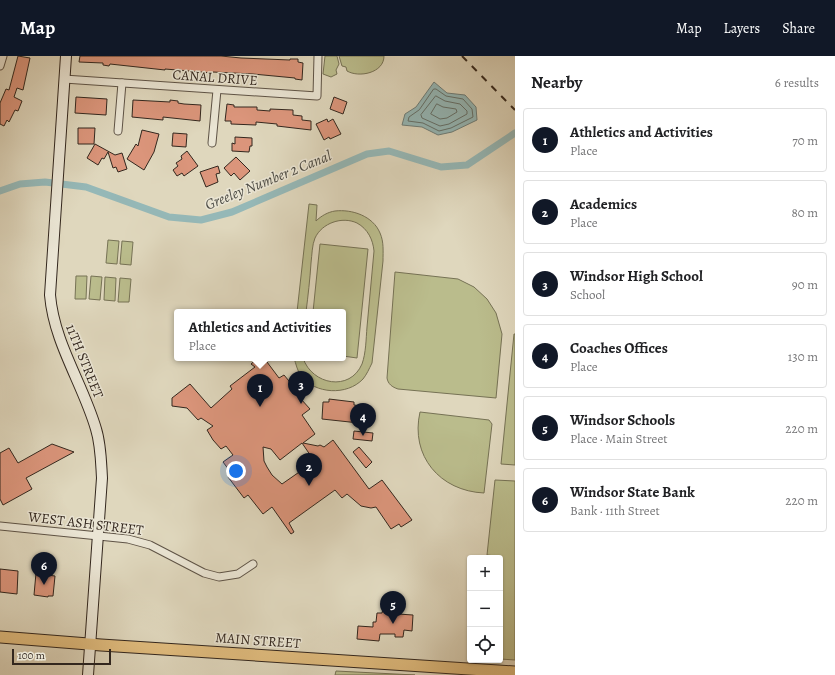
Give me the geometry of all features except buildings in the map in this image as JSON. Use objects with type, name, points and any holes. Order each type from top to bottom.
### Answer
[{"type":"main road","name":"MAIN STREET","points":[[0,636],[476,672],[515,672]]},
{"type":"street","points":[[0,66],[3,56]]},
{"type":"street","name":"11TH STREET","points":[[66,56],[51,278],[51,305],[57,329],[97,430],[102,462],[88,675]]},
{"type":"street","name":"CANAL DRIVE","points":[[64,79],[317,96],[318,56]]},
{"type":"street","points":[[118,131],[122,83]]},
{"type":"street","points":[[212,143],[217,90]]},
{"type":"street","name":"WEST ASH STREET","points":[[0,526],[128,539],[150,545],[209,575],[219,577],[238,574],[253,564]]},
{"type":"green space","points":[[325,56],[337,56],[339,64],[336,70],[337,74],[331,77],[323,74]]},
{"type":"green space","points":[[339,56],[384,56],[383,62],[375,70],[364,74],[358,74],[347,71],[346,67],[342,66]]},
{"type":"green space","points":[[309,204],[317,205],[316,221],[320,217],[330,212],[348,211],[361,215],[372,222],[377,227],[382,240],[383,261],[372,363],[363,379],[349,388],[331,391],[323,389],[307,382],[301,376],[295,361],[305,361],[314,374],[331,382],[340,382],[349,379],[356,373],[362,364],[365,351],[374,251],[371,239],[361,225],[345,220],[333,222],[322,228],[318,233],[312,250],[306,309],[297,309]]},
{"type":"green space","points":[[108,240],[119,241],[117,264],[106,263]]},
{"type":"green space","points":[[122,241],[133,242],[131,265],[120,264]]},
{"type":"green space","points":[[320,244],[368,249],[357,358],[346,356],[346,309],[313,309]]},
{"type":"green space","points":[[395,272],[458,279],[474,287],[487,299],[496,313],[502,334],[496,398],[398,389],[389,384],[387,378]]},
{"type":"green space","points":[[76,276],[87,276],[86,299],[75,299]]},
{"type":"green space","points":[[91,276],[102,277],[100,300],[89,299]]},
{"type":"green space","points":[[105,277],[116,278],[115,301],[104,300]]},
{"type":"green space","points":[[120,278],[131,279],[129,302],[118,302]]},
{"type":"green space","points":[[515,334],[515,465],[501,464]]},
{"type":"green space","points":[[420,412],[489,420],[492,424],[484,493],[468,491],[454,486],[442,478],[432,468],[424,456],[420,443],[418,428]]},
{"type":"green space","points":[[495,480],[515,481],[515,660],[503,659],[503,555],[487,555]]},
{"type":"green space","points":[[336,671],[415,675],[335,675]]},
{"type":"water","points":[[434,82],[447,93],[465,95],[476,107],[477,120],[452,132],[438,135],[422,127],[402,125],[405,114],[416,107]]},
{"type":"waterway","name":"Greeley Number 2 Canal","points":[[0,191],[20,184],[45,182],[86,187],[169,217],[201,220],[232,212],[367,154],[389,151],[441,167],[467,165],[515,133]]},
{"type":"railway","points":[[462,56],[515,110]]},
{"type":"place","name":"Windsor High School","points":[[301,404]]},
{"type":"place","name":"Athletics and Activities","points":[[260,407]]},
{"type":"place","name":"Coaches Offices","points":[[363,436]]},
{"type":"place","name":"Academics","points":[[309,486]]},
{"type":"place","name":"Windsor State Bank","points":[[44,585]]},
{"type":"place","name":"Windsor Schools","points":[[393,624]]}]
